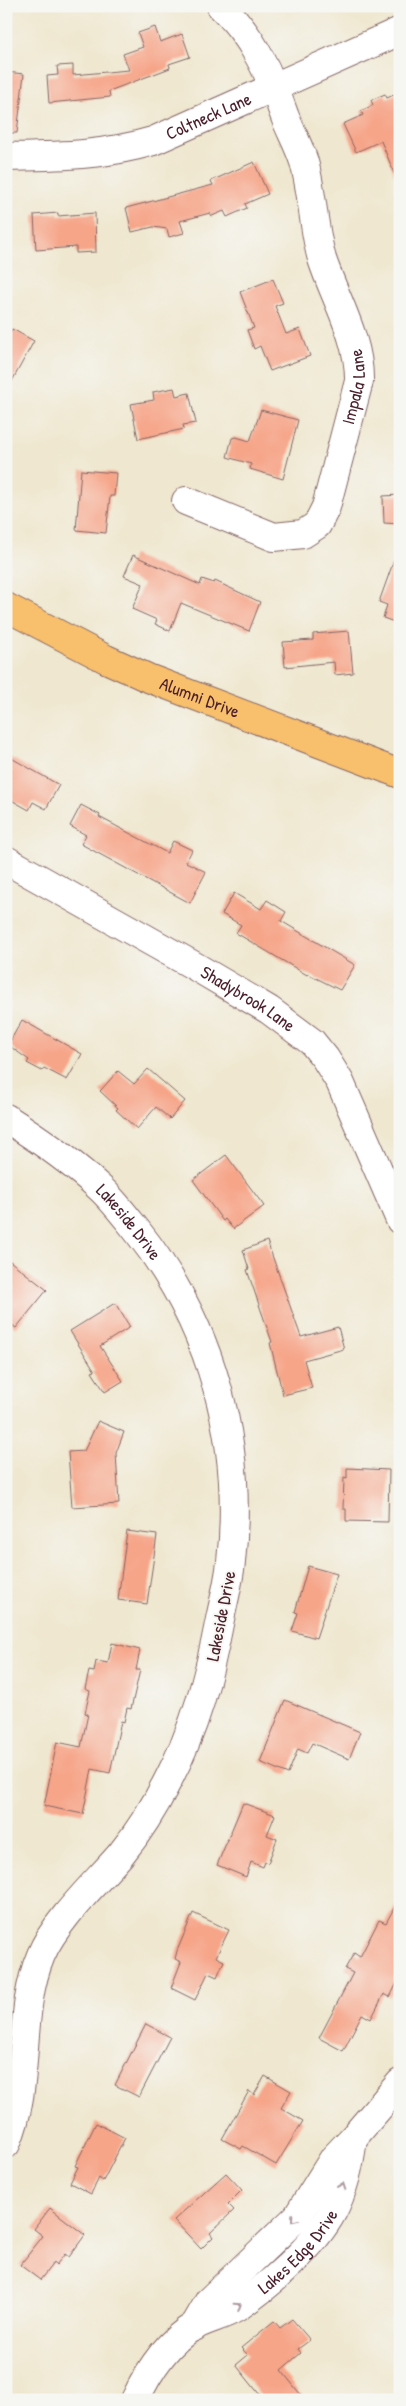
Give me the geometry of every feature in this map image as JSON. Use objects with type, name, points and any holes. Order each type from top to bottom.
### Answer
[{"type":"main road","name":"Alumni Drive","points":[[6,607],[106,659],[148,678],[400,774]]},
{"type":"street","name":"Impala Lane","points":[[186,501],[274,537],[303,534],[317,525],[326,507],[359,381],[360,360],[331,287],[321,254],[304,162],[275,87],[253,46],[221,6]]},
{"type":"street","name":"Coltneck Lane","points":[[6,157],[92,155],[123,150],[153,141],[400,31]]},
{"type":"street","name":"Shadybrook Lane","points":[[6,860],[222,982],[269,1010],[312,1042],[340,1082],[400,1220]]},
{"type":"street","name":"Lakeside Drive","points":[[6,1118],[63,1156],[102,1189],[153,1250],[172,1281],[202,1338],[220,1396],[233,1492],[231,1562],[211,1667],[199,1708],[184,1748],[146,1819],[124,1851],[79,1903],[42,1951],[32,1987],[20,2096],[6,2144]]},
{"type":"street","name":"Lakes Edge Drive","points":[[135,2400],[150,2372],[168,2346],[194,2327],[209,2301],[297,2217],[334,2158],[400,2083]]},
{"type":"building","points":[[155,27],[160,42],[182,34],[190,57],[169,64],[170,68],[109,91],[110,97],[49,103],[47,76],[58,75],[57,66],[73,65],[73,75],[129,70],[123,54],[143,47],[138,33]]},
{"type":"building","points":[[6,72],[24,74],[17,133],[6,133]]},
{"type":"building","points":[[400,92],[399,185],[381,141],[356,152],[343,124],[363,115],[361,111],[373,105],[371,100],[385,94],[387,98]]},
{"type":"building","points":[[254,162],[268,194],[245,204],[247,208],[227,217],[224,211],[212,216],[210,213],[180,221],[184,233],[169,237],[167,229],[153,227],[132,232],[126,208],[213,185],[211,181]]},
{"type":"building","points":[[58,213],[58,216],[95,213],[96,252],[76,253],[76,247],[36,250],[34,215]]},
{"type":"building","points":[[273,279],[283,303],[275,306],[286,334],[300,329],[310,356],[270,371],[260,346],[254,349],[247,330],[254,328],[240,292]]},
{"type":"building","points":[[12,329],[34,341],[6,392],[6,339]]},
{"type":"building","points":[[174,388],[176,396],[189,393],[196,423],[183,425],[184,429],[138,439],[131,404],[154,400],[153,392]]},
{"type":"building","points":[[261,410],[298,420],[283,479],[250,469],[251,464],[227,457],[232,438],[236,437],[250,441]]},
{"type":"building","points":[[81,470],[116,473],[114,496],[110,496],[106,533],[76,530]]},
{"type":"building","points":[[400,495],[400,524],[384,523],[383,496]]},
{"type":"building","points":[[398,549],[400,550],[400,624],[383,618],[387,605],[379,602]]},
{"type":"building","points":[[133,555],[200,585],[202,579],[214,583],[215,581],[260,602],[249,631],[181,603],[170,631],[155,624],[157,620],[132,609],[143,584],[124,576]]},
{"type":"building","points":[[349,631],[353,673],[335,675],[334,662],[285,667],[283,642],[313,640],[313,634]]},
{"type":"building","points":[[6,755],[59,785],[46,809],[33,802],[29,810],[6,797]]},
{"type":"building","points":[[81,805],[100,815],[99,817],[167,853],[173,841],[192,850],[186,862],[206,872],[190,903],[81,844],[86,835],[70,826]]},
{"type":"building","points":[[234,893],[261,909],[267,900],[286,912],[281,921],[355,965],[340,990],[307,975],[236,933],[241,925],[222,914]]},
{"type":"building","points":[[22,1020],[82,1054],[67,1080],[44,1068],[42,1071],[27,1063],[29,1060],[8,1045]]},
{"type":"building","points":[[148,1069],[185,1101],[170,1119],[156,1107],[137,1129],[116,1110],[118,1108],[100,1091],[118,1071],[134,1084]]},
{"type":"building","points":[[226,1155],[264,1206],[233,1229],[225,1219],[223,1221],[193,1180]]},
{"type":"building","points":[[267,1241],[301,1337],[338,1327],[344,1349],[304,1360],[312,1388],[283,1395],[270,1343],[272,1342],[247,1270],[249,1269],[243,1250]]},
{"type":"building","points":[[6,1258],[47,1290],[16,1328],[6,1320]]},
{"type":"building","points":[[115,1303],[130,1327],[100,1346],[123,1381],[105,1392],[92,1372],[95,1371],[70,1331]]},
{"type":"building","points":[[98,1421],[124,1432],[116,1453],[119,1504],[72,1507],[68,1452],[84,1451]]},
{"type":"building","points":[[347,1468],[389,1470],[388,1522],[346,1521],[346,1509],[343,1509],[344,1477],[347,1478]]},
{"type":"building","points":[[127,1531],[157,1535],[147,1604],[118,1600]]},
{"type":"building","points":[[308,1566],[337,1574],[316,1638],[292,1631],[298,1613],[295,1612]]},
{"type":"building","points":[[112,1643],[140,1650],[136,1670],[140,1670],[131,1709],[127,1708],[124,1722],[121,1721],[110,1773],[92,1769],[83,1814],[44,1806],[57,1742],[81,1747],[88,1714],[85,1713],[90,1691],[85,1689],[89,1671],[94,1672],[96,1661],[108,1663]]},
{"type":"building","points":[[285,1700],[360,1732],[349,1759],[312,1743],[307,1753],[298,1749],[288,1774],[260,1762]]},
{"type":"building","points":[[243,1803],[275,1815],[267,1835],[277,1839],[268,1863],[265,1862],[263,1867],[251,1862],[246,1877],[217,1865]]},
{"type":"building","points":[[400,1897],[400,1977],[390,1997],[384,1994],[371,2019],[362,2014],[343,2051],[319,2038],[353,1973],[345,1969],[354,1953],[360,1957],[379,1920],[386,1923]]},
{"type":"building","points":[[193,1913],[229,1930],[216,1957],[224,1961],[217,1977],[208,1973],[195,2000],[171,1988],[181,1962],[175,1959],[177,1951]]},
{"type":"building","points":[[146,2024],[170,2037],[139,2097],[115,2085]]},
{"type":"building","points":[[265,2076],[291,2091],[281,2108],[303,2121],[276,2165],[243,2146],[241,2149],[222,2139],[249,2091],[254,2095]]},
{"type":"building","points":[[96,2123],[125,2138],[103,2181],[99,2178],[91,2194],[70,2183],[78,2167],[75,2166]]},
{"type":"building","points":[[226,2173],[242,2190],[228,2204],[234,2210],[210,2233],[213,2237],[201,2249],[174,2220]]},
{"type":"building","points":[[50,2208],[85,2235],[69,2257],[65,2254],[56,2265],[54,2262],[40,2280],[20,2265],[43,2236],[34,2229]]},
{"type":"building","points":[[292,2319],[310,2340],[298,2349],[301,2353],[281,2370],[305,2400],[264,2400],[236,2365],[248,2355],[241,2348],[274,2321],[280,2328]]}]
